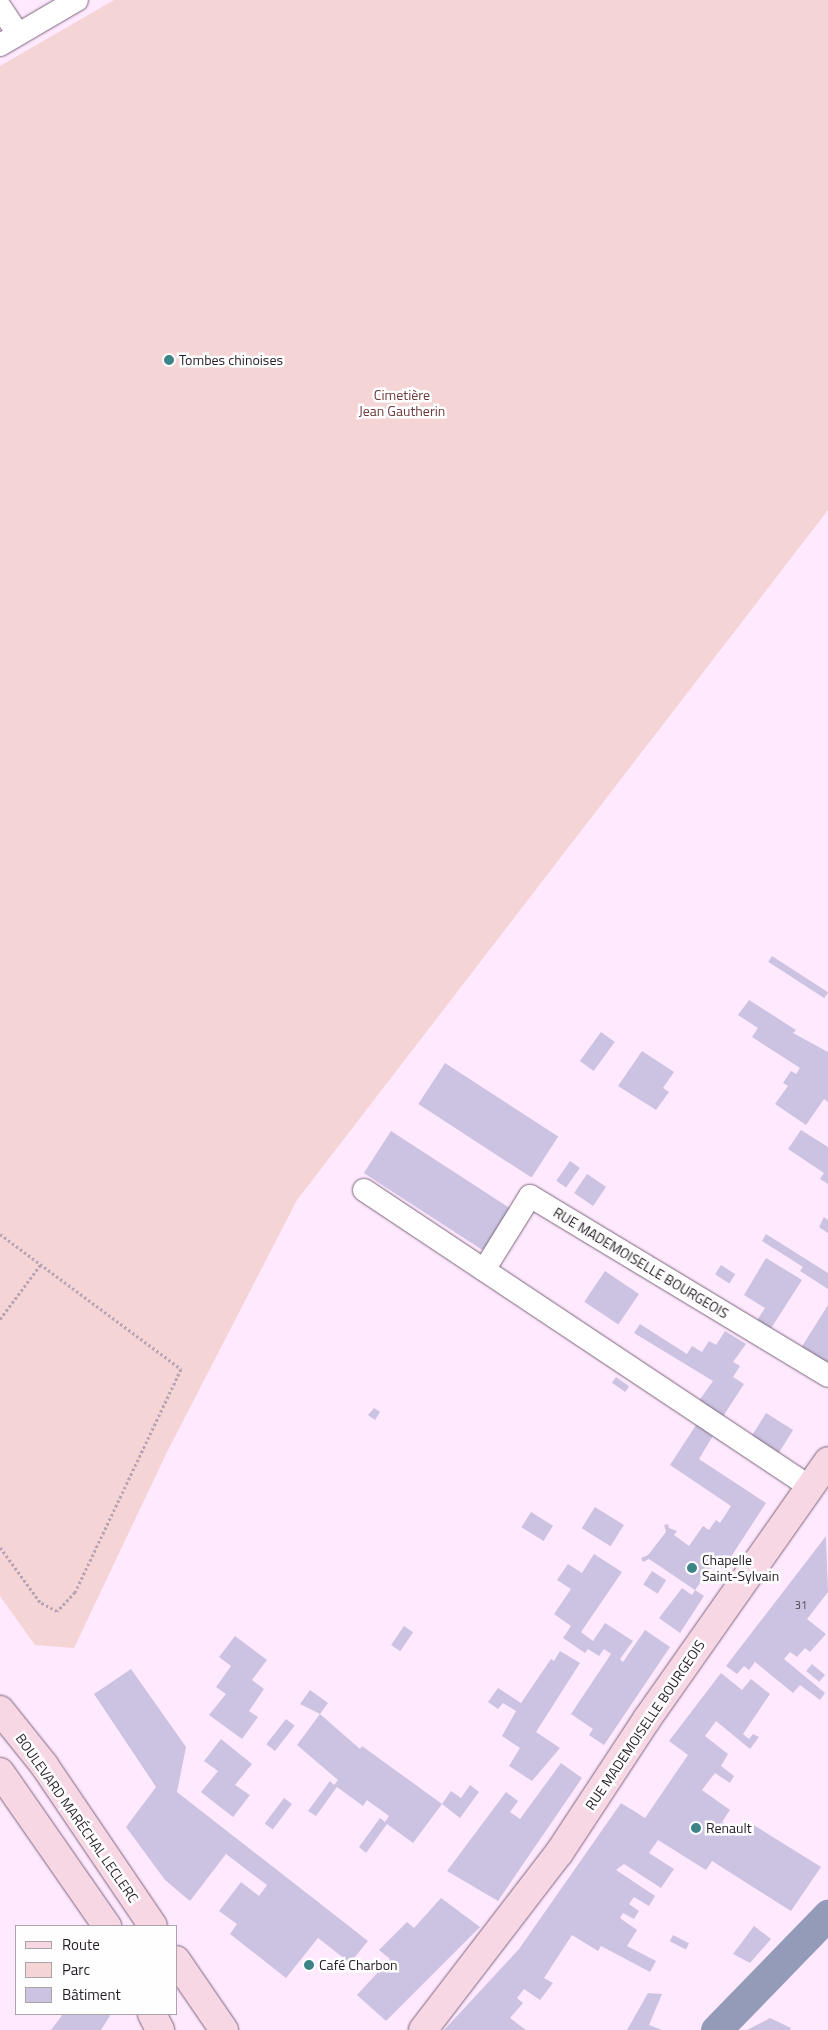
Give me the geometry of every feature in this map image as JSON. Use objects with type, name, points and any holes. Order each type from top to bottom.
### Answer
[{"type":"main road","name":"RUE MADEMOISELLE BOURGEOIS","points":[[423,2030],[559,1853],[647,1719],[828,1461]]},
{"type":"main road","name":"BOULEVARD MARÉCHAL LECLERC","points":[[0,1710],[44,1765],[152,1925]]},
{"type":"main road","points":[[0,1772],[106,1925]]},
{"type":"main road","points":[[178,1963],[224,2030]]},
{"type":"main road","name":"RUE MADEMOISELLE BOURGEOIS","points":[[405,2030],[456,1985]]},
{"type":"main road","points":[[152,2015],[160,2030]]},
{"type":"street","points":[[0,7],[9,39],[77,0]]},
{"type":"street","points":[[364,1190],[810,1487]]},
{"type":"street","name":"RUE MADEMOISELLE BOURGEOIS","points":[[484,1270],[530,1196],[828,1376]]},
{"type":"path","points":[[0,1234],[181,1369],[75,1592],[57,1611],[40,1602],[0,1547]]},
{"type":"path","points":[[0,1319],[41,1264]]},
{"type":"green space","name":"Cimetière Jean Gautherin","points":[[114,0],[828,0],[828,510],[297,1200],[167,1452],[74,1648],[35,1645],[0,1596],[0,66]]},
{"type":"building","name":"Tombes chinoises","points":[[168,353],[176,359],[169,368],[161,362]]},
{"type":"building","points":[[772,956],[828,992],[824,998],[768,962]]},
{"type":"building","points":[[749,1000],[796,1030],[793,1033],[828,1052],[828,1102],[824,1099],[806,1125],[775,1104],[788,1086],[783,1083],[791,1071],[796,1074],[800,1068],[752,1037],[758,1028],[738,1015]]},
{"type":"building","points":[[601,1032],[615,1042],[594,1071],[580,1061]]},
{"type":"building","points":[[642,1051],[674,1072],[663,1088],[669,1092],[656,1110],[618,1086]]},
{"type":"building","points":[[445,1063],[558,1137],[532,1178],[418,1104]]},
{"type":"building","points":[[801,1130],[828,1147],[828,1184],[820,1179],[824,1173],[788,1149]]},
{"type":"building","points":[[391,1131],[513,1211],[486,1252],[364,1173]]},
{"type":"building","points":[[570,1161],[580,1168],[566,1188],[556,1181]]},
{"type":"building","points":[[587,1174],[606,1187],[593,1206],[574,1193]]},
{"type":"building","points":[[824,1217],[828,1220],[828,1233],[819,1227]]},
{"type":"building","points":[[766,1234],[828,1273],[828,1289],[800,1271],[803,1267],[762,1241]]},
{"type":"building","points":[[766,1258],[802,1280],[768,1333],[754,1325],[765,1308],[744,1295]]},
{"type":"building","points":[[721,1265],[735,1274],[729,1283],[715,1274]]},
{"type":"building","points":[[605,1271],[639,1294],[618,1325],[584,1302]]},
{"type":"building","points":[[828,1305],[828,1369],[801,1348]]},
{"type":"building","points":[[640,1324],[687,1354],[692,1346],[702,1352],[709,1341],[716,1345],[725,1331],[746,1344],[733,1362],[740,1366],[733,1377],[744,1384],[722,1418],[698,1402],[713,1381],[634,1333]]},
{"type":"building","points":[[616,1377],[629,1386],[625,1392],[612,1383]]},
{"type":"building","points":[[374,1408],[380,1412],[375,1420],[368,1415]]},
{"type":"building","points":[[766,1413],[793,1430],[778,1454],[751,1437]]},
{"type":"building","points":[[698,1422],[714,1434],[699,1459],[766,1503],[723,1569],[715,1563],[695,1590],[649,1559],[643,1562],[641,1558],[648,1555],[666,1532],[664,1525],[668,1524],[669,1528],[677,1531],[674,1535],[689,1546],[703,1526],[709,1530],[716,1520],[720,1523],[731,1506],[670,1465]]},
{"type":"building","points":[[595,1507],[624,1525],[611,1546],[582,1528]]},
{"type":"building","points":[[531,1512],[553,1526],[544,1541],[521,1527]]},
{"type":"building","points":[[826,1536],[828,1592],[807,1619],[826,1634],[810,1652],[805,1648],[797,1657],[790,1652],[784,1659],[825,1693],[820,1700],[800,1685],[793,1693],[755,1662],[749,1670],[744,1666],[737,1674],[726,1666]]},
{"type":"building","points":[[594,1554],[622,1572],[581,1632],[593,1641],[605,1623],[633,1641],[620,1659],[623,1662],[645,1630],[670,1647],[604,1745],[589,1735],[593,1729],[571,1714],[611,1654],[604,1649],[599,1656],[588,1649],[585,1653],[563,1638],[571,1626],[554,1614],[571,1589],[557,1580],[568,1564],[582,1573]]},
{"type":"building","points":[[652,1571],[666,1580],[658,1594],[643,1584]]},
{"type":"building","points":[[682,1588],[692,1595],[695,1590],[704,1596],[680,1633],[659,1618]]},
{"type":"building","points":[[404,1626],[413,1632],[400,1651],[391,1645]]},
{"type":"building","points":[[235,1636],[267,1660],[252,1680],[264,1689],[249,1711],[258,1717],[242,1739],[209,1715],[226,1694],[216,1687],[231,1666],[219,1657]]},
{"type":"building","points":[[560,1651],[580,1663],[536,1732],[560,1748],[532,1781],[509,1766],[520,1748],[502,1736],[516,1711],[503,1703],[498,1709],[488,1702],[498,1688],[521,1703],[551,1659],[554,1661]]},
{"type":"building","points":[[812,1664],[825,1675],[819,1682],[806,1671]]},
{"type":"building","points":[[131,1669],[186,1747],[177,1792],[368,1941],[350,1963],[318,1938],[286,1978],[230,1934],[237,1924],[219,1911],[241,1882],[259,1896],[267,1885],[226,1854],[190,1901],[165,1880],[126,1827],[156,1787],[94,1694]]},
{"type":"building","points":[[721,1673],[742,1690],[751,1679],[770,1694],[743,1734],[749,1739],[753,1734],[759,1737],[750,1749],[716,1721],[705,1736],[728,1754],[721,1766],[734,1776],[730,1783],[715,1773],[702,1790],[730,1810],[722,1822],[740,1834],[749,1822],[821,1867],[791,1911],[712,1861],[706,1870],[658,1840],[649,1853],[674,1869],[661,1888],[624,1864],[616,1870],[655,1896],[649,1906],[634,1897],[629,1904],[639,1911],[634,1919],[623,1913],[620,1918],[637,1930],[627,1946],[656,1961],[650,1972],[601,1946],[598,1951],[572,1935],[544,1978],[553,1983],[540,2000],[524,1989],[517,1998],[523,2003],[510,2018],[526,2030],[444,2030],[519,1949],[621,1803],[645,1818],[688,1755],[669,1741]]},
{"type":"building","points":[[310,1690],[328,1703],[320,1714],[300,1704]]},
{"type":"building","points":[[320,1714],[360,1749],[362,1746],[442,1804],[413,1843],[387,1824],[366,1853],[359,1847],[380,1818],[385,1822],[389,1816],[367,1800],[363,1806],[337,1787],[316,1816],[308,1811],[330,1781],[334,1785],[338,1780],[297,1745]]},
{"type":"building","points":[[286,1719],[295,1726],[275,1751],[266,1744]]},
{"type":"building","points":[[221,1739],[252,1764],[235,1785],[250,1795],[233,1817],[201,1792],[218,1771],[204,1761]]},
{"type":"building","points":[[561,1763],[582,1778],[498,1901],[447,1871],[506,1792],[518,1801],[510,1812],[520,1819]]},
{"type":"building","points":[[470,1785],[479,1792],[460,1818],[442,1804],[451,1791],[461,1798]]},
{"type":"building","points":[[284,1798],[292,1804],[273,1830],[265,1824]]},
{"type":"building","points":[[441,1898],[480,1927],[386,2021],[357,1995],[390,1959],[379,1950],[407,1922],[414,1928]]},
{"type":"building","points":[[754,1926],[771,1939],[750,1963],[733,1954]]},
{"type":"building","points":[[673,1935],[689,1943],[686,1949],[670,1941]]},
{"type":"building","points":[[648,1993],[662,1994],[649,2025],[662,2030],[627,2030]]},
{"type":"building","points":[[62,2015],[110,2016],[101,2030],[51,2030]]},
{"type":"building","points":[[770,2018],[791,2028],[790,2030],[747,2030]]},
{"type":"waterway","points":[[716,2030],[828,1915]]},
{"type":"place","name":"Tombes chinoises","points":[[169,360]]},
{"type":"place","name":"Chapelle Saint-Sylvain","points":[[692,1568]]},
{"type":"place","name":"Renault","points":[[696,1828]]},
{"type":"place","name":"Café Charbon","points":[[309,1965]]}]
